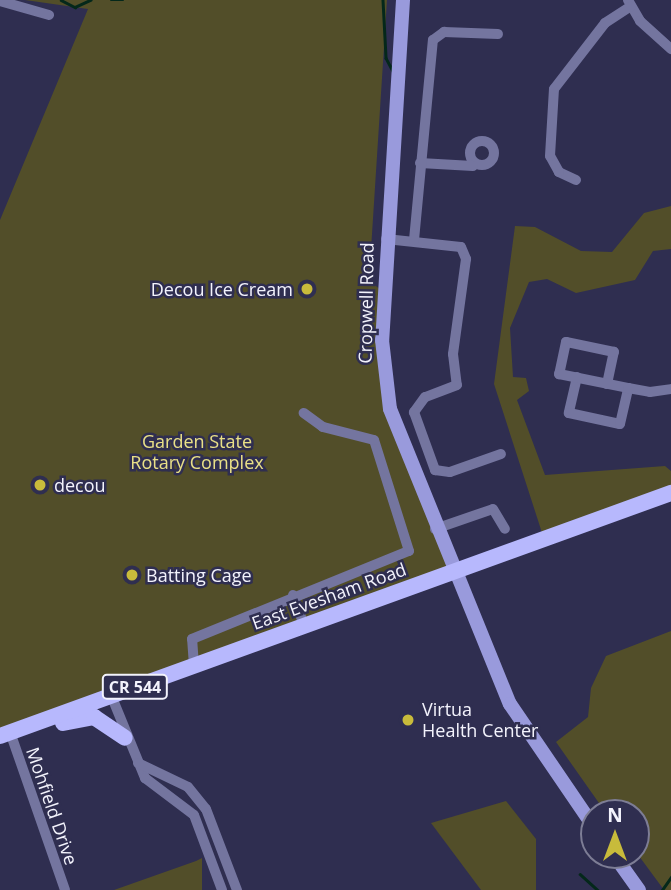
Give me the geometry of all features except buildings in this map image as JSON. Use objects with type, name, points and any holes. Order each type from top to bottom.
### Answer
[{"type":"main road","name":"East Evesham Road","points":[[5,734],[671,493]]},
{"type":"main road","points":[[26,726],[94,717],[125,738]]},
{"type":"street","name":"Cropwell Road","points":[[403,0],[386,239],[384,381],[435,529],[510,704],[580,806]]},
{"type":"street","points":[[0,1],[49,15]]},
{"type":"street","points":[[576,180],[559,172],[550,156],[554,89],[605,23],[629,3],[671,49]]},
{"type":"street","points":[[414,240],[433,40],[444,32],[498,34]]},
{"type":"street","points":[[420,163],[473,166]]},
{"type":"street","points":[[386,239],[461,247],[466,259],[453,354],[457,385],[425,397],[415,412],[435,470],[450,472],[500,454]]},
{"type":"street","points":[[607,384],[614,352],[566,342],[559,374],[577,377],[607,384],[628,388],[671,389]]},
{"type":"street","points":[[577,377],[569,413],[582,416],[620,424],[628,388]]},
{"type":"street","points":[[194,666],[192,639],[273,609],[293,595],[409,551],[374,440],[323,427],[304,413]]},
{"type":"street","points":[[435,529],[493,509],[505,529]]},
{"type":"street","points":[[293,595],[304,626]]},
{"type":"street","points":[[111,695],[125,738],[145,778],[194,815],[221,888],[236,885],[197,798],[177,780],[138,763]]},
{"type":"street","name":"Mohfield Drive","points":[[5,734],[65,890]]},
{"type":"street","points":[[624,869],[639,890]]},
{"type":"green space","name":"Garden State Rotary Complex","points":[[25,0],[387,0],[369,281],[384,292],[384,381],[452,572],[0,736],[0,220],[88,9]]},
{"type":"green space","points":[[671,206],[671,249],[653,251],[635,280],[576,293],[547,279],[529,282],[510,328],[513,377],[526,378],[529,391],[517,400],[545,475],[665,466],[671,471],[671,493],[544,539],[494,384],[515,226],[535,227],[581,251],[612,252],[644,213]]},
{"type":"green space","points":[[671,631],[671,890],[664,890],[649,869],[650,799],[596,799],[556,742],[588,717],[591,688],[606,656]]},
{"type":"green space","points":[[506,801],[536,839],[536,890],[481,890],[431,823]]},
{"type":"green space","points":[[202,858],[202,890],[114,890],[196,861]]},
{"type":"waterway","points":[[61,0],[75,7],[90,0]]},
{"type":"waterway","points":[[111,0],[123,0]]},
{"type":"waterway","points":[[383,0],[386,58],[394,73]]},
{"type":"waterway","points":[[580,874],[598,890]]},
{"type":"waterway","points":[[662,890],[671,877]]},
{"type":"place","name":"Decou Ice Cream","points":[[307,289]]},
{"type":"place","name":"decou","points":[[40,485]]},
{"type":"place","name":"Batting Cage","points":[[132,575]]},
{"type":"place","name":"Virtua Health Center","points":[[408,720]]}]
